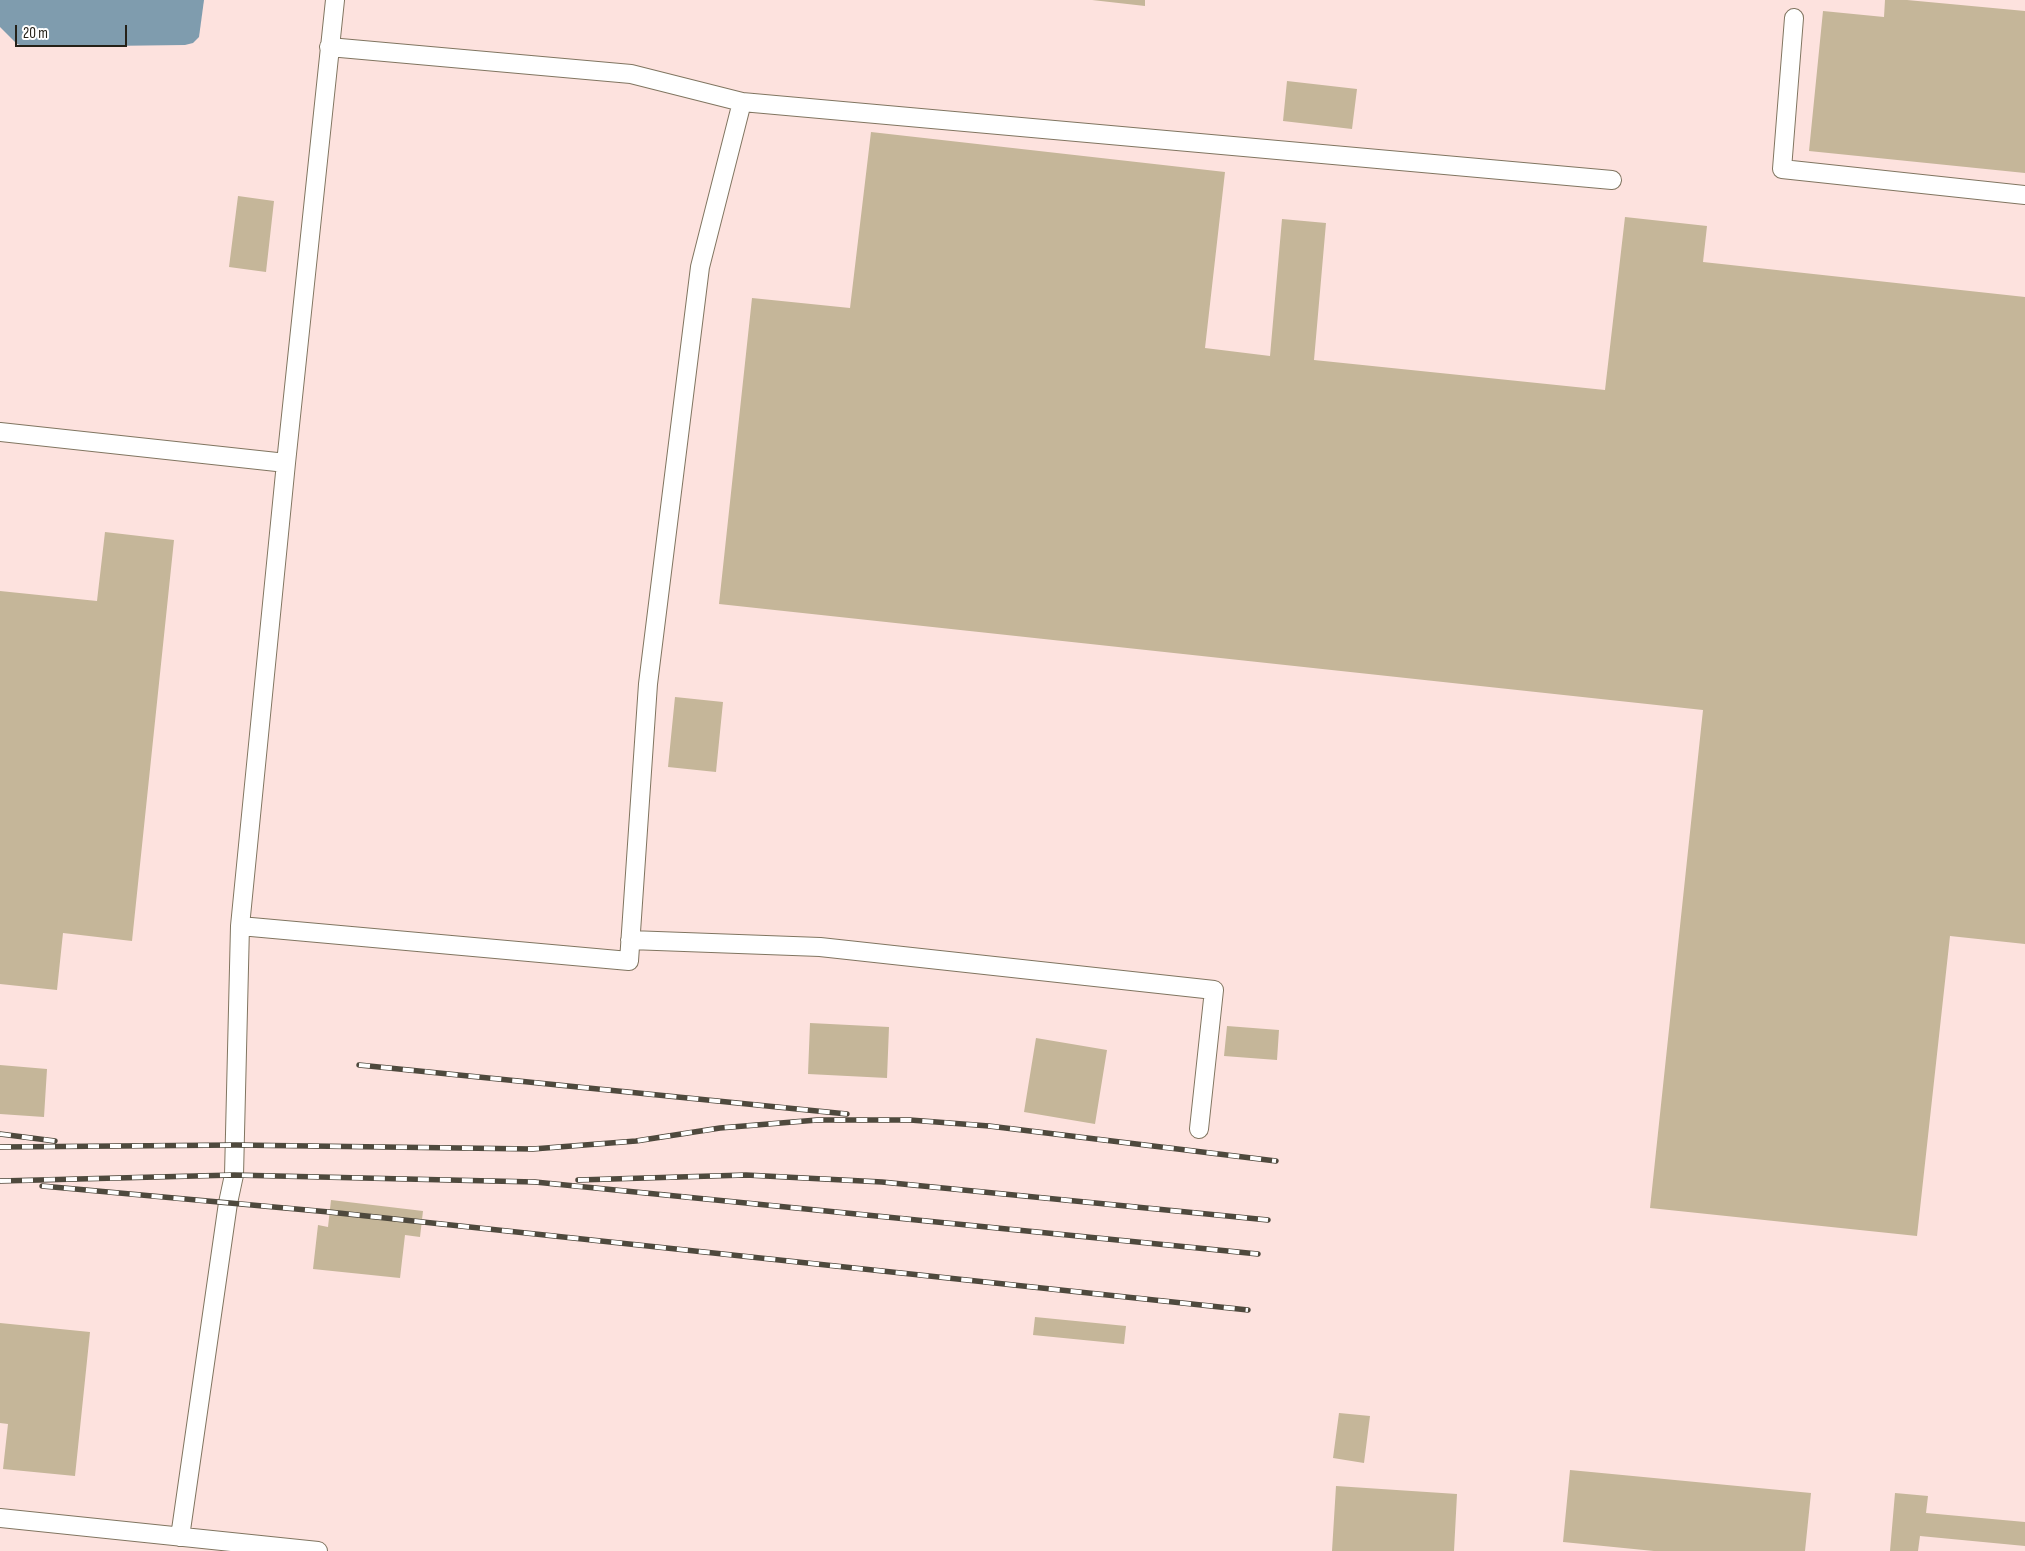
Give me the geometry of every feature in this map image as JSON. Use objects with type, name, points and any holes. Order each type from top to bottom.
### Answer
[{"type":"lane","points":[[180,1536],[228,1203],[234,1175],[240,926],[335,0]]},
{"type":"lane","points":[[1794,18],[1782,169],[2025,195]]},
{"type":"lane","points":[[329,47],[631,74],[742,102],[1612,180]]},
{"type":"lane","points":[[240,926],[629,961],[648,684],[700,268],[742,102]]},
{"type":"lane","points":[[0,432],[286,463]]},
{"type":"lane","points":[[630,940],[820,947],[1214,990],[1199,1130]]},
{"type":"lane","points":[[0,1518],[318,1551]]},
{"type":"shaded area","points":[[0,0],[2025,0],[2025,1551],[0,1551]]},
{"type":"water","points":[[0,0],[204,0],[199,37],[193,43],[185,45],[26,47],[17,44],[0,27]]},
{"type":"building","points":[[1092,0],[1145,0],[1145,6]]},
{"type":"building","points":[[1885,0],[1907,0],[2025,11],[2025,173],[1809,151],[1823,11],[1884,17]]},
{"type":"building","points":[[1287,81],[1357,89],[1352,129],[1283,121]]},
{"type":"building","points":[[871,132],[1225,172],[1205,348],[1270,356],[1282,219],[1326,223],[1314,360],[1605,390],[1625,217],[1707,226],[1703,262],[2025,297],[2025,944],[1950,936],[1917,1236],[1650,1208],[1703,710],[719,604],[752,298],[850,308]]},
{"type":"building","points":[[238,196],[274,201],[266,272],[229,267]]},
{"type":"building","points":[[105,532],[174,540],[132,941],[63,933],[57,990],[0,984],[0,591],[97,601]]},
{"type":"building","points":[[675,697],[723,702],[716,772],[668,767]]},
{"type":"building","points":[[810,1023],[889,1027],[887,1078],[808,1074]]},
{"type":"building","points":[[1227,1026],[1279,1030],[1277,1060],[1224,1056]]},
{"type":"building","points":[[1036,1038],[1107,1050],[1095,1124],[1024,1112]]},
{"type":"building","points":[[0,1065],[47,1069],[44,1117],[0,1114]]},
{"type":"building","points":[[331,1200],[423,1211],[420,1237],[405,1235],[400,1278],[313,1269],[318,1225],[328,1227]]},
{"type":"building","points":[[1035,1317],[1126,1326],[1124,1344],[1033,1335]]},
{"type":"building","points":[[0,1323],[90,1332],[75,1476],[3,1469],[8,1424],[0,1423]]},
{"type":"building","points":[[1339,1413],[1370,1416],[1364,1463],[1333,1458]]},
{"type":"building","points":[[1570,1470],[1811,1493],[1805,1551],[1654,1551],[1563,1542]]},
{"type":"building","points":[[1336,1486],[1457,1494],[1454,1551],[1332,1551]]},
{"type":"building","points":[[1895,1493],[1928,1496],[1926,1513],[2025,1522],[2025,1546],[1920,1536],[1918,1551],[1890,1551]]},
{"type":"railway","points":[[359,1065],[847,1114]]},
{"type":"railway","points":[[0,1147],[236,1145],[533,1149],[636,1141],[720,1128],[817,1120],[910,1120],[989,1126],[1276,1161]]},
{"type":"railway","points":[[0,1134],[55,1141]]},
{"type":"railway","points":[[0,1181],[234,1175],[535,1182],[1258,1254]]},
{"type":"railway","points":[[578,1180],[746,1175],[882,1182],[1268,1220]]},
{"type":"railway","points":[[42,1186],[329,1212],[1248,1310]]}]
